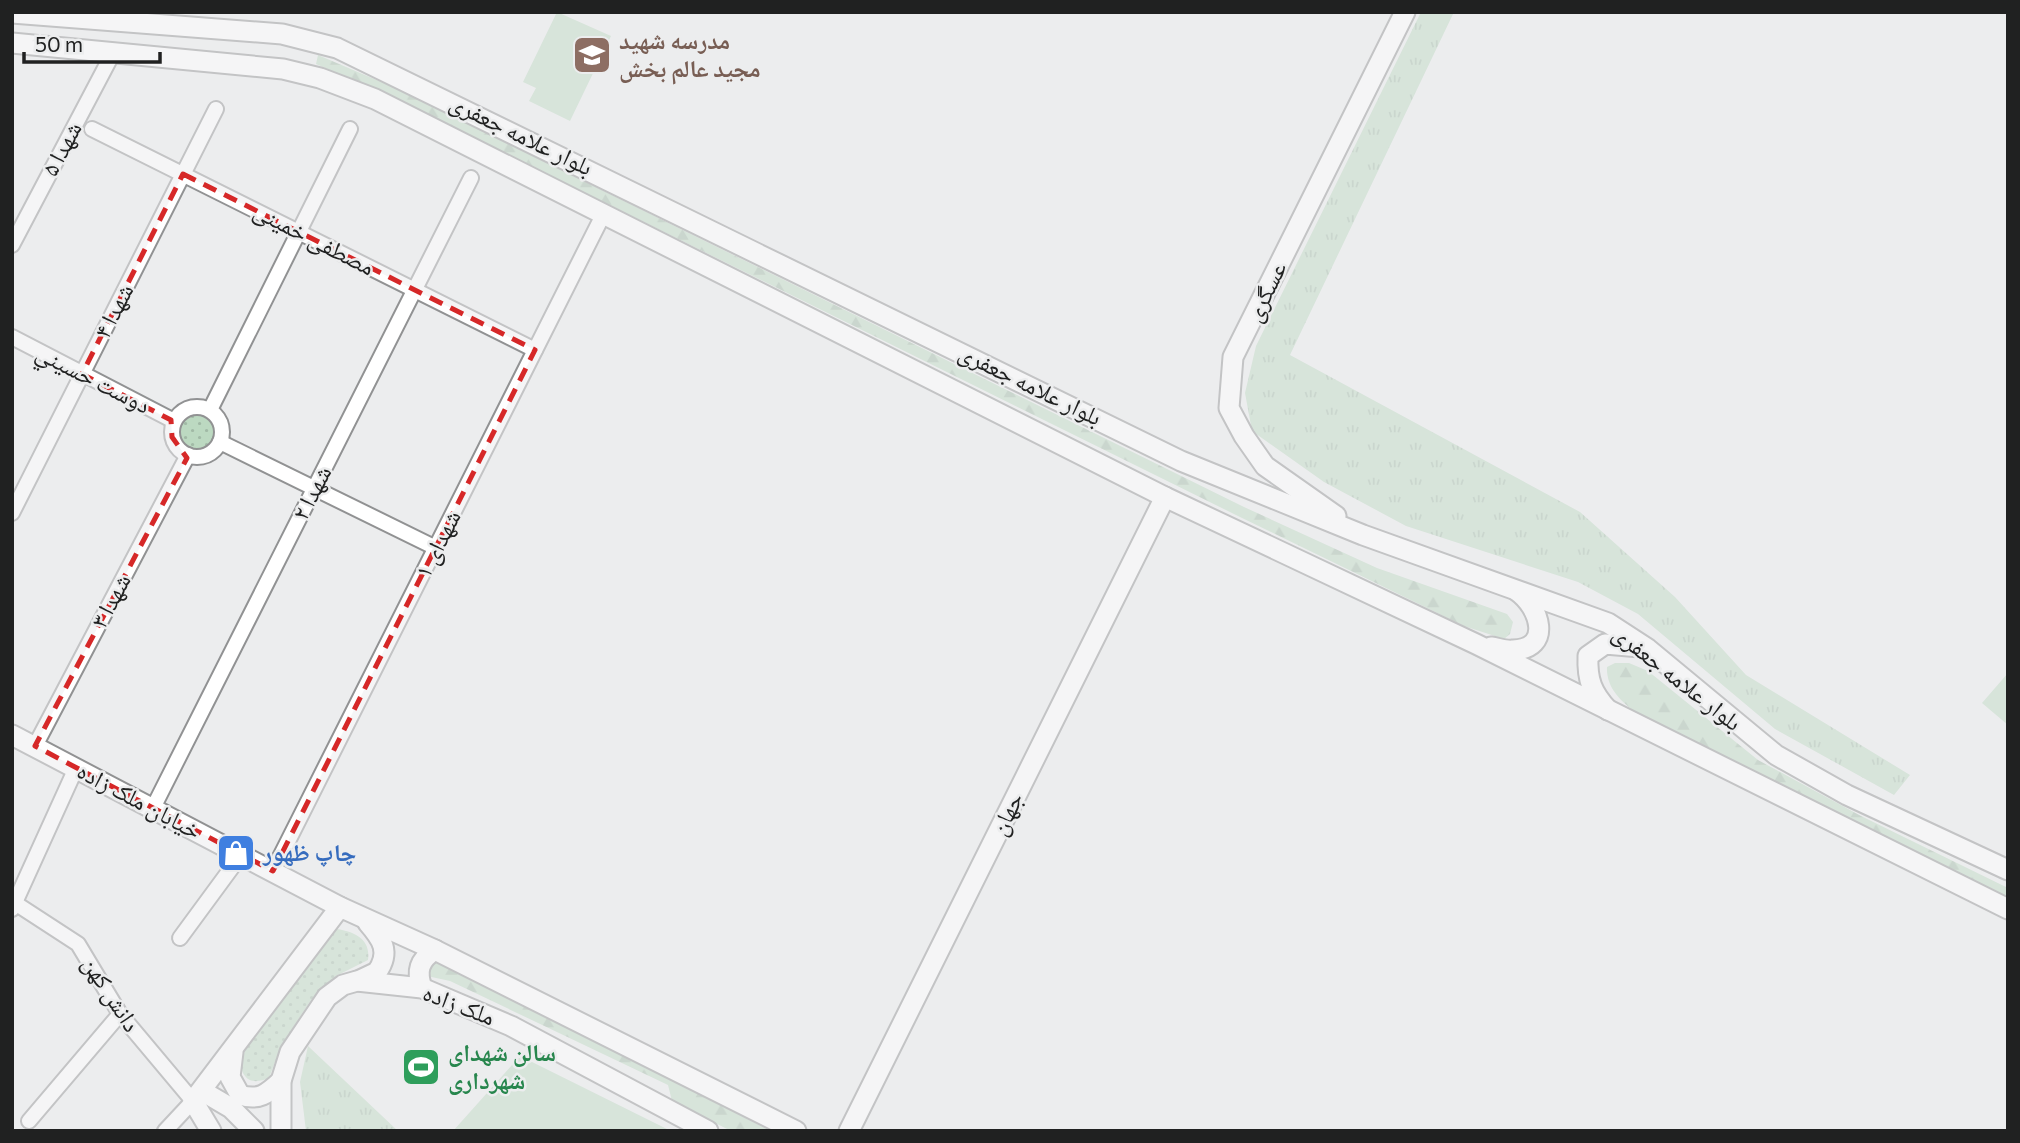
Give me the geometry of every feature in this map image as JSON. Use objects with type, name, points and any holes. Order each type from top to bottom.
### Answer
[{"type":"main road","name":"عسگری","points":[[1363,535],[1265,466],[1229,408],[1233,357],[1405,12]]},
{"type":"main road","name":"بلوار علامه جعفری","points":[[12,13],[156,19],[282,34],[337,48],[1181,461],[1363,535],[1608,623],[1648,649],[1776,755],[1847,795],[2008,870]]},
{"type":"main road","name":"بلوار علامه جعفری","points":[[12,43],[254,65],[320,78],[375,99],[1165,497],[1476,645],[2008,909]]},
{"type":"main road","name":"جهان","points":[[849,1131],[1165,497]]},
{"type":"main road","points":[[1476,645],[1513,650],[1526,647],[1536,640],[1540,630],[1538,615],[1527,598],[1510,586]]},
{"type":"main road","points":[[1612,714],[1594,695],[1587,676],[1588,656],[1605,644],[1622,643],[1648,649]]},
{"type":"main road","name":"خیابان ملک زاده","points":[[12,735],[340,907]]},
{"type":"main road","points":[[198,1096],[340,907]]},
{"type":"main road","name":"ملک زاده","points":[[340,907],[435,950],[796,1131]]},
{"type":"main road","points":[[282,1131],[281,1081],[289,1052],[327,997],[343,985],[377,972],[385,953],[381,938],[365,919]]},
{"type":"main road","points":[[422,988],[417,976],[421,962],[435,950]]},
{"type":"main road","name":"ملک زاده","points":[[357,981],[422,988],[521,1031],[708,1131]]},
{"type":"main road","points":[[233,1049],[230,1077],[240,1094],[253,1099],[266,1096],[281,1081]]},
{"type":"main road","points":[[198,1096],[211,1131]]},
{"type":"main road","points":[[198,1096],[231,1108],[254,1131]]},
{"type":"street","name":"شهدا ۵","points":[[12,245],[113,53]]},
{"type":"street","name":"شهدا ۴","points":[[12,513],[216,108]]},
{"type":"street","name":"مصطفی خمینی","points":[[92,129],[535,350]]},
{"type":"street","points":[[210,410],[349,129]]},
{"type":"street","name":"شهدا ۲","points":[[153,808],[471,178]]},
{"type":"street","name":"شهدای ۱","points":[[273,871],[603,215]]},
{"type":"street","name":"دوست حسيني","points":[[12,337],[174,421]]},
{"type":"street","points":[[202,407],[210,410],[220,422],[220,442],[204,456],[188,455],[176,445],[172,437],[174,421],[185,409],[202,407]]},
{"type":"street","points":[[220,442],[436,548]]},
{"type":"street","name":"شهدا ۳","points":[[34,746],[188,455]]},
{"type":"street","points":[[14,906],[18,883],[76,768]]},
{"type":"street","points":[[180,938],[241,855]]},
{"type":"street","name":"دانش کهن","points":[[14,906],[78,944],[120,1014],[198,1096]]},
{"type":"street","points":[[29,1121],[120,1014]]},
{"type":"street","points":[[165,1131],[198,1096]]},
{"type":"highlighted area","points":[[183,174],[535,350],[273,871],[35,746],[187,458],[172,437],[171,420],[82,374]]},
{"type":"green space","points":[[557,12],[611,36],[570,121],[529,101],[536,88],[523,82]]},
{"type":"green space","points":[[1421,12],[1454,12],[1290,355],[1580,512],[1675,597],[1746,675],[1910,775],[1894,795],[1775,729],[1638,614],[1578,582],[1406,526],[1324,482],[1252,431],[1245,393],[1256,346]]},
{"type":"green space","points":[[318,55],[393,87],[1244,507],[1377,568],[1507,614],[1513,622],[1510,634],[1504,639],[1464,626],[383,93],[316,64]]},
{"type":"green space","points":[[197,409],[213,416],[220,432],[213,448],[197,455],[181,448],[174,432],[181,416]]},
{"type":"green space","points":[[1615,663],[1629,663],[1648,671],[1758,760],[1861,816],[2008,888],[2008,900],[1651,722],[1625,704],[1615,693],[1609,681],[1607,667]]},
{"type":"green space","points":[[2008,673],[2008,725],[1982,703]]},
{"type":"green space","points":[[337,929],[350,932],[364,942],[368,960],[336,976],[311,1000],[281,1046],[269,1078],[250,1080],[241,1067],[248,1045]]},
{"type":"green space","points":[[433,959],[771,1131],[731,1131],[672,1101],[668,1085],[450,981],[427,976]]},
{"type":"green space","points":[[308,1046],[398,1131],[306,1131],[300,1082]]},
{"type":"green space","points":[[520,1056],[671,1131],[453,1131]]},
{"type":"place","name":"مدرسه شهید مجید عالم بخش","points":[[592,55]]},
{"type":"place","name":"چاپ ظهور","points":[[236,853]]},
{"type":"place","name":"سالن شهدای شهرداری","points":[[421,1067]]}]
